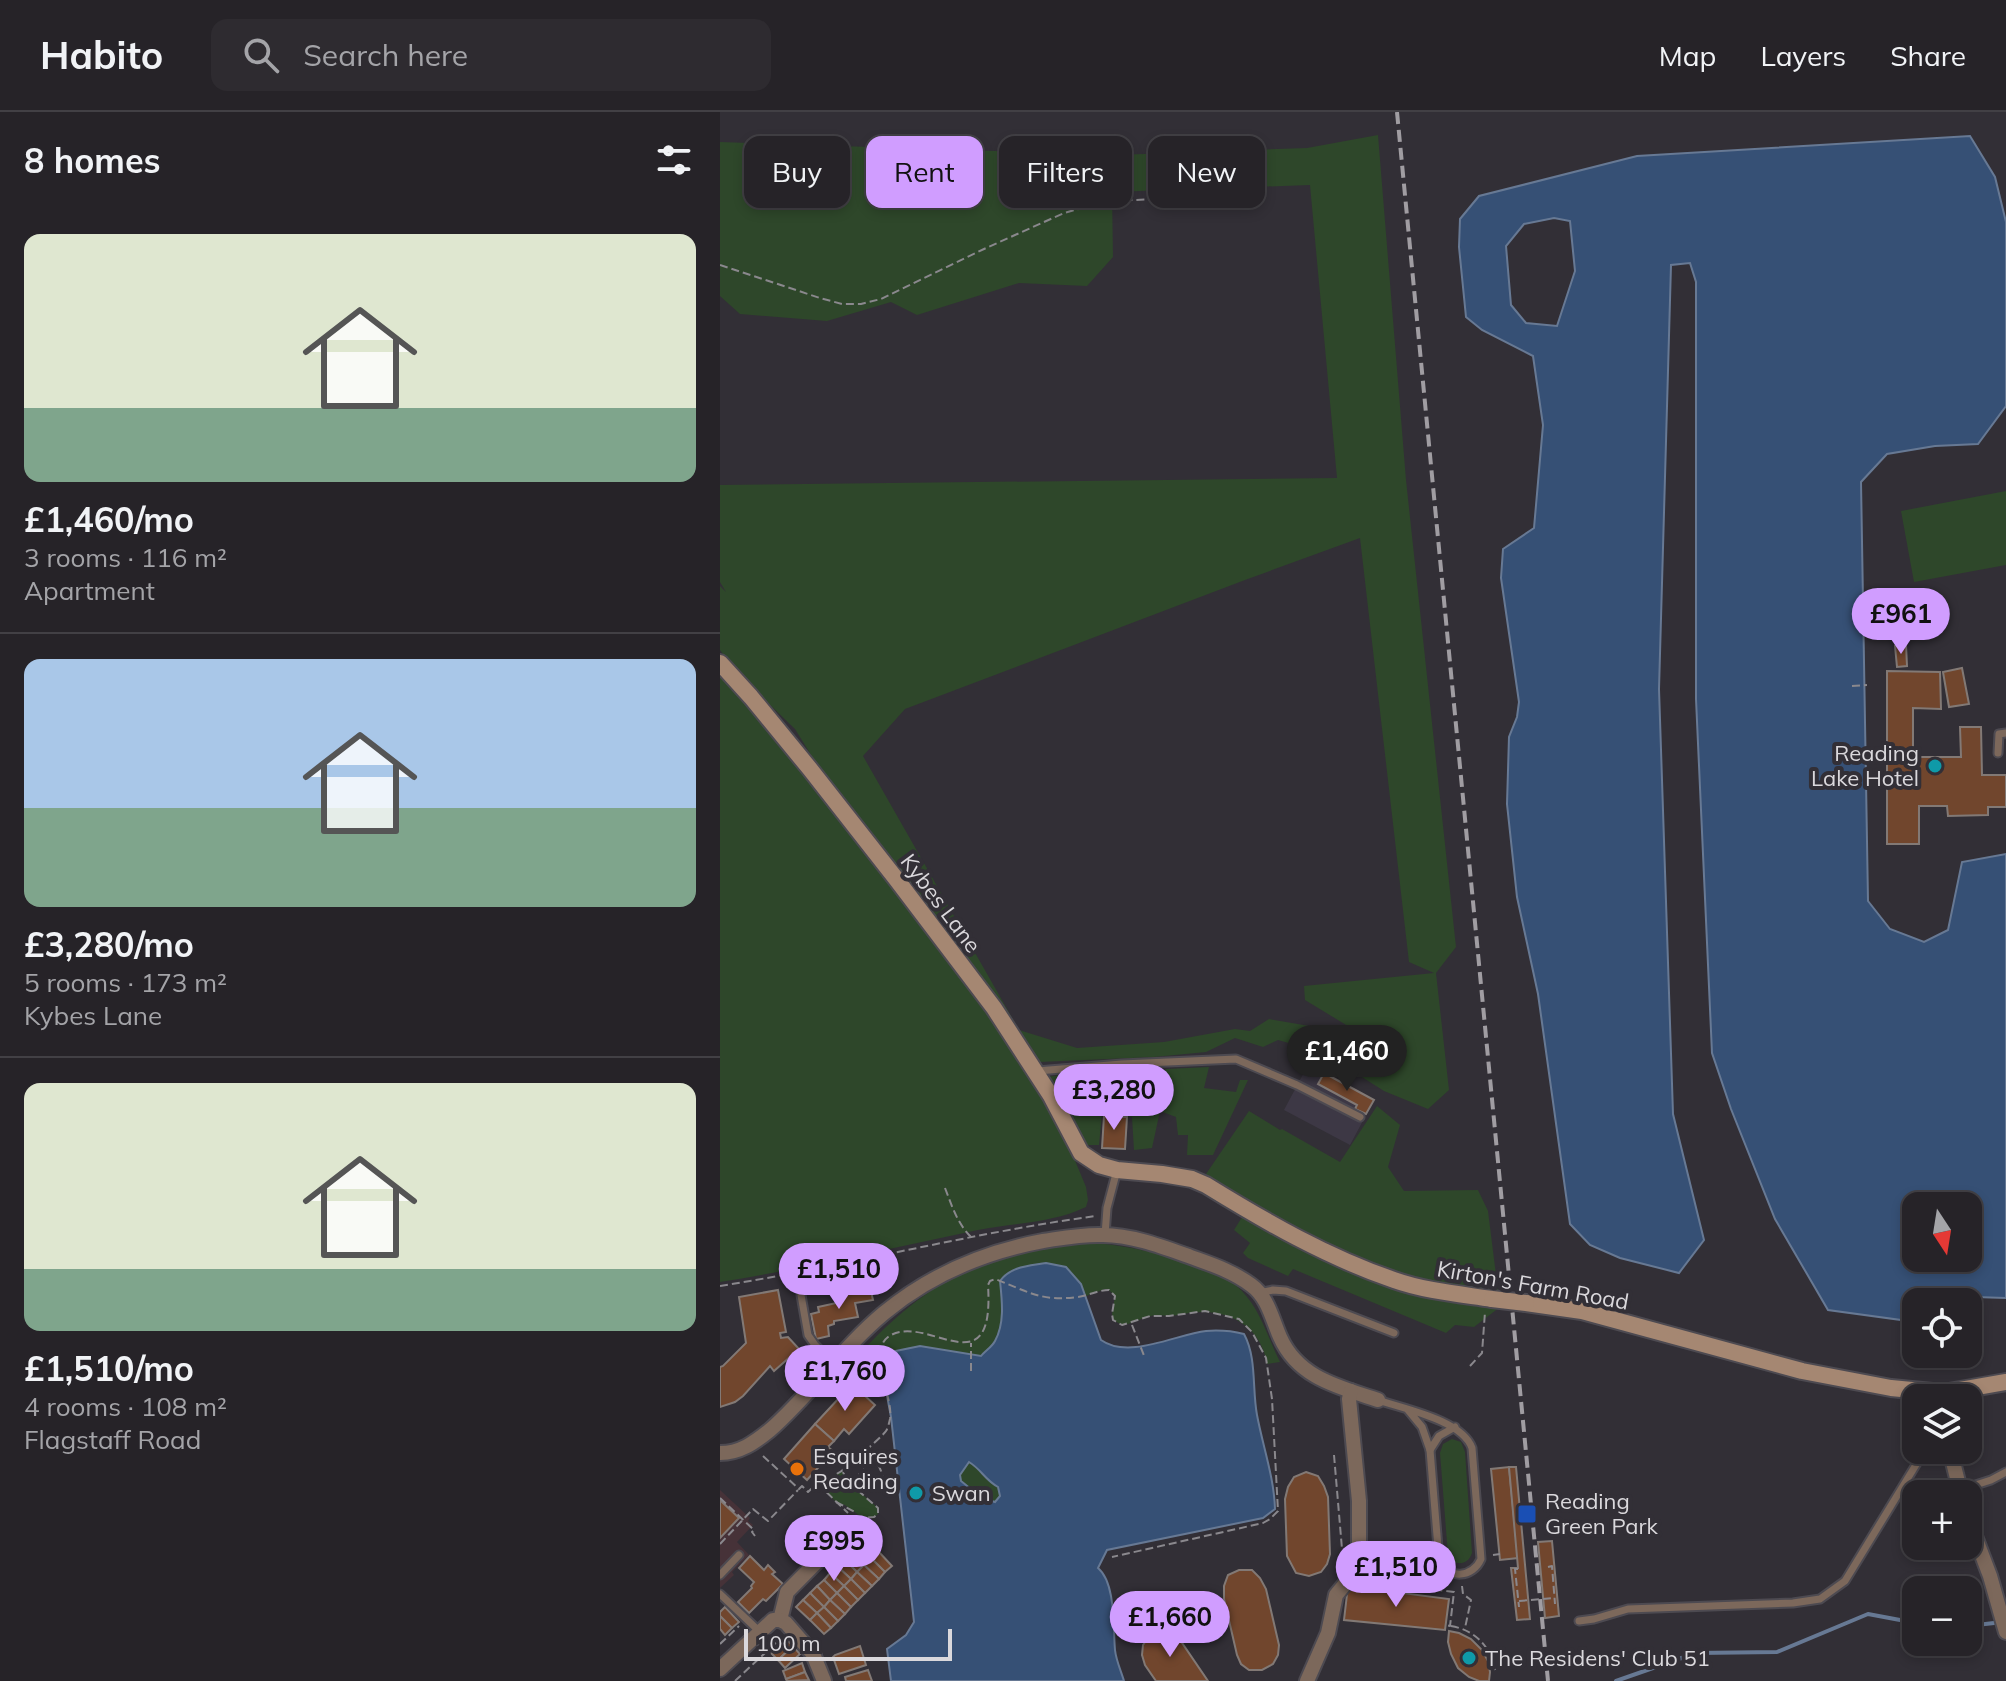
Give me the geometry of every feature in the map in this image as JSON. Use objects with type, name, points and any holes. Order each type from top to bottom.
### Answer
[{"type":"street","name":"Kybes Lane","points":[[720,663],[781,733],[994,1008],[1051,1096],[1081,1153],[1099,1165],[1117,1170]]},
{"type":"street","name":"Kirton's Farm Road","points":[[1117,1170],[1192,1179],[1295,1238],[1395,1281],[1448,1293],[1582,1311],[1826,1376],[1902,1390]]},
{"type":"street","points":[[720,1453],[731,1453],[753,1444],[779,1422],[863,1332],[911,1292],[970,1261],[1025,1245],[1083,1235],[1126,1237],[1233,1272],[1256,1288],[1293,1359],[1312,1376],[1378,1400]]},
{"type":"street","name":"Kirton's Farm Road","points":[[1982,1387],[2006,1382]]},
{"type":"street","points":[[1307,1681],[1328,1633],[1336,1595],[1350,1578],[1359,1546],[1359,1501],[1349,1399],[1351,1391]]},
{"type":"street","points":[[786,1624],[787,1592],[851,1527]]},
{"type":"street","points":[[1982,1555],[2006,1632]]},
{"type":"street","points":[[720,1669],[773,1620],[786,1624],[813,1654],[824,1681]]},
{"type":"lane","points":[[1998,753],[1999,734],[2006,733]]},
{"type":"lane","points":[[1035,1071],[1236,1059],[1360,1117]]},
{"type":"lane","points":[[1105,1235],[1105,1216],[1117,1170]]},
{"type":"lane","points":[[1259,1293],[1286,1291],[1394,1333]]},
{"type":"lane","points":[[801,1295],[808,1335],[833,1363]]},
{"type":"lane","points":[[1378,1400],[1408,1410],[1455,1427],[1465,1435],[1472,1448],[1481,1559],[1477,1568],[1463,1574],[1447,1571],[1439,1560],[1430,1450],[1422,1427],[1408,1410]]},
{"type":"lane","points":[[1430,1450],[1439,1436],[1455,1427]]},
{"type":"lane","points":[[1579,1621],[1628,1609],[1793,1603],[1820,1599],[1845,1581],[1916,1464]]},
{"type":"lane","points":[[1982,1483],[2006,1472]]},
{"type":"lane","points":[[720,1575],[739,1555]]},
{"type":"lane","points":[[1357,1559],[1396,1563]]},
{"type":"lane","points":[[720,1594],[760,1632]]},
{"type":"path","points":[[720,265],[820,298],[842,304],[861,304],[881,299],[1064,213],[1107,201],[1268,195]]},
{"type":"path","points":[[1852,686],[1867,685]]},
{"type":"path","points":[[945,1188],[962,1227],[972,1237]]},
{"type":"path","points":[[720,1286],[1017,1228],[1105,1216]]},
{"type":"path","points":[[720,1544],[753,1509],[768,1521],[802,1486],[808,1492],[817,1483],[842,1471],[886,1432],[891,1417],[880,1348],[886,1338],[898,1331],[948,1341],[971,1341],[981,1335],[987,1321],[988,1285],[995,1279],[1045,1298],[1074,1298],[1109,1290],[1116,1302],[1112,1314],[1122,1325],[1150,1316],[1205,1311],[1239,1319],[1252,1332],[1266,1358],[1272,1399],[1278,1511],[1263,1523],[1112,1557]]},
{"type":"path","points":[[1132,1324],[1145,1358]]},
{"type":"path","points":[[1470,1366],[1482,1353],[1484,1328]]},
{"type":"path","points":[[971,1341],[971,1371]]},
{"type":"path","points":[[1334,1455],[1342,1551]]},
{"type":"path","points":[[763,1456],[799,1489]]},
{"type":"path","points":[[847,1481],[860,1474],[870,1463],[877,1464],[882,1470],[883,1490],[888,1496]]},
{"type":"path","points":[[817,1483],[834,1499],[865,1519],[878,1514],[873,1502],[847,1481],[842,1471]]},
{"type":"path","points":[[720,1498],[754,1530],[755,1536]]},
{"type":"path","points":[[828,1505],[834,1499]]},
{"type":"path","points":[[1487,1556],[1500,1554]]},
{"type":"path","points":[[1548,1567],[1552,1566],[1555,1604]]},
{"type":"path","points":[[1518,1569],[1515,1569],[1519,1607]]},
{"type":"path","points":[[1350,1578],[1454,1592],[1448,1625],[1475,1635],[1493,1657],[1495,1670]]},
{"type":"path","points":[[1462,1586],[1463,1594],[1471,1600],[1465,1630]]},
{"type":"path","points":[[1453,1598],[1463,1594]]},
{"type":"path","points":[[1519,1601],[1554,1598]]},
{"type":"path","points":[[720,1644],[746,1619]]},
{"type":"path","points":[[735,1681],[786,1624]]},
{"type":"path","points":[[1482,1650],[1485,1646]]},
{"type":"shaded area","points":[[1308,1065],[1374,1100],[1350,1145],[1284,1110]]},
{"type":"shaded area","points":[[720,1490],[750,1518],[748,1521],[753,1525],[737,1542],[749,1555],[720,1588]]},
{"type":"green space","points":[[1378,135],[1406,480],[1456,947],[1436,973],[1449,1090],[1428,1109],[1384,1091],[1343,1065],[1355,1056],[1378,1069],[1395,1073],[1394,1054],[1305,1000],[1304,986],[1434,973],[1409,962],[1360,538],[905,709],[863,756],[1019,1030],[1077,1048],[1164,1042],[1235,1029],[1250,1031],[1269,1019],[1315,1027],[1348,1047],[1348,1055],[1339,1062],[1317,1051],[1278,1040],[1263,1047],[1235,1038],[1206,1052],[1039,1062],[1047,1077],[1094,1070],[1102,1079],[1137,1077],[1150,1088],[1166,1069],[1209,1067],[1204,1088],[1236,1092],[1240,1080],[1248,1080],[1213,1155],[1187,1155],[1188,1135],[1178,1135],[1176,1117],[1160,1111],[1152,1148],[1134,1150],[1132,1117],[1102,1114],[1099,1145],[1081,1145],[1050,1100],[1086,1187],[1086,1207],[1073,1212],[720,1282],[720,677],[734,685],[824,776],[795,729],[737,673],[720,650],[720,586],[726,592],[720,582],[720,485],[1337,478],[1310,185],[1265,187],[1265,150],[1307,148]]},
{"type":"green space","points":[[720,142],[744,143],[744,208],[850,208],[850,146],[866,147],[866,208],[983,208],[983,151],[999,151],[999,208],[1112,208],[1113,257],[1087,286],[1019,283],[917,315],[891,302],[827,321],[740,314],[720,296]]},
{"type":"green space","points":[[1132,154],[1148,154],[1148,191],[1132,191]]},
{"type":"green space","points":[[2006,491],[2006,565],[1914,582],[1901,511]]},
{"type":"green space","points":[[1377,1106],[1400,1125],[1388,1167],[1404,1191],[1478,1190],[1488,1211],[1500,1307],[1474,1327],[1455,1325],[1446,1333],[1293,1269],[1288,1276],[1248,1258],[1243,1253],[1250,1243],[1234,1230],[1249,1206],[1206,1174],[1249,1111],[1340,1162]]},
{"type":"green space","points":[[1091,1243],[1171,1257],[1230,1281],[1254,1307],[1280,1362],[1267,1364],[1253,1332],[1225,1315],[1197,1312],[1153,1315],[1122,1325],[1113,1320],[1115,1296],[1109,1290],[1086,1296],[1081,1284],[1000,1281],[1000,1327],[994,1343],[981,1356],[891,1352],[881,1363],[867,1346],[919,1299],[957,1276],[1024,1253]]},
{"type":"green space","points":[[1452,1439],[1461,1442],[1465,1452],[1472,1553],[1467,1561],[1459,1563],[1453,1562],[1448,1555],[1440,1453],[1443,1444]]},
{"type":"green space","points":[[969,1462],[998,1487],[1000,1496],[995,1502],[982,1498],[961,1481],[960,1475]]},
{"type":"green space","points":[[842,1471],[847,1481],[878,1508],[878,1514],[865,1519],[836,1502],[817,1483]]},
{"type":"water","points":[[1970,136],[1995,177],[2006,222],[2006,406],[1978,444],[1935,446],[1887,454],[1861,482],[1868,901],[1890,929],[1924,942],[1948,930],[1962,862],[2006,854],[2006,1298],[1982,1297],[1982,1288],[1902,1288],[1902,1320],[1828,1310],[1775,1219],[1712,1053],[1696,699],[1696,282],[1690,263],[1671,265],[1659,689],[1673,1114],[1704,1240],[1679,1273],[1620,1258],[1590,1245],[1570,1224],[1538,994],[1517,897],[1507,804],[1509,737],[1519,702],[1501,578],[1503,549],[1534,528],[1543,425],[1533,356],[1482,330],[1466,317],[1459,247],[1460,219],[1479,196],[1637,156]],"holes":[[[1554,218],[1570,221],[1575,271],[1557,326],[1526,323],[1511,305],[1506,246],[1524,224]]]},
{"type":"water","points":[[1046,1263],[1066,1267],[1081,1284],[1101,1340],[1112,1345],[1139,1347],[1206,1331],[1244,1334],[1253,1363],[1257,1415],[1275,1509],[1263,1518],[1107,1550],[1098,1568],[1111,1595],[1116,1654],[1124,1681],[891,1681],[887,1649],[906,1635],[914,1622],[891,1417],[881,1363],[891,1352],[920,1346],[981,1356],[994,1343],[1000,1327],[1000,1281],[1015,1270]],"holes":[[[969,1462],[998,1487],[1000,1496],[995,1502],[982,1498],[961,1481],[960,1475]]]},
{"type":"building","points":[[1906,645],[1907,666],[1897,667],[1895,646]]},
{"type":"building","points":[[1962,668],[1969,704],[1949,707],[1943,672]]},
{"type":"building","name":"Reading Lake Hotel","points":[[1887,671],[1940,672],[1941,709],[1913,708],[1913,757],[1961,757],[1960,727],[1981,727],[1982,775],[2006,775],[2006,807],[1988,807],[1988,815],[1948,816],[1947,806],[1919,806],[1919,844],[1887,844]]},
{"type":"building","points":[[1324,1073],[1374,1100],[1366,1114],[1355,1109],[1357,1105],[1318,1084]]},
{"type":"building","points":[[1104,1116],[1127,1117],[1125,1149],[1102,1148]]},
{"type":"building","points":[[870,1287],[873,1300],[855,1303],[858,1317],[834,1321],[828,1326],[829,1336],[816,1339],[811,1314],[819,1312],[818,1307],[841,1302],[839,1293]]},
{"type":"building","points":[[778,1290],[786,1332],[780,1333],[781,1338],[788,1337],[799,1349],[774,1371],[770,1366],[735,1402],[720,1407],[720,1367],[746,1343],[739,1297]]},
{"type":"building","points":[[852,1384],[875,1405],[849,1434],[844,1429],[834,1441],[815,1424]]},
{"type":"building","points":[[815,1424],[834,1441],[828,1447],[833,1451],[807,1480],[784,1459]]},
{"type":"building","points":[[1509,1467],[1518,1558],[1500,1560],[1491,1469]]},
{"type":"building","points":[[1509,1467],[1516,1467],[1530,1619],[1517,1620],[1511,1568],[1518,1568]]},
{"type":"building","points":[[1306,1472],[1318,1476],[1328,1497],[1330,1554],[1321,1572],[1309,1576],[1296,1573],[1287,1556],[1285,1499],[1294,1477]]},
{"type":"building","points":[[720,1500],[739,1518],[720,1538]]},
{"type":"building","points":[[864,1538],[878,1551],[871,1558],[857,1545]]},
{"type":"building","points":[[1552,1541],[1559,1616],[1545,1618],[1538,1542]]},
{"type":"building","points":[[857,1545],[871,1558],[864,1565],[851,1552]]},
{"type":"building","points":[[878,1551],[892,1566],[885,1572],[871,1558]]},
{"type":"building","points":[[851,1552],[864,1565],[857,1572],[844,1559]]},
{"type":"building","points":[[750,1556],[764,1570],[768,1565],[775,1572],[772,1574],[783,1584],[749,1613],[738,1602],[754,1582],[739,1568]]},
{"type":"building","points":[[871,1558],[885,1572],[879,1579],[864,1565]]},
{"type":"building","points":[[844,1559],[857,1572],[851,1579],[837,1566]]},
{"type":"building","points":[[864,1565],[879,1579],[872,1586],[857,1572]]},
{"type":"building","points":[[837,1566],[851,1579],[844,1586],[830,1573]]},
{"type":"building","points":[[1239,1570],[1252,1570],[1266,1589],[1279,1645],[1273,1664],[1262,1670],[1249,1670],[1241,1664],[1224,1599],[1228,1575]]},
{"type":"building","points":[[857,1572],[872,1586],[865,1593],[851,1579]]},
{"type":"building","points":[[830,1573],[844,1586],[837,1593],[824,1580]]},
{"type":"building","points":[[851,1579],[865,1593],[858,1600],[844,1586]]},
{"type":"building","points":[[824,1580],[837,1593],[830,1600],[817,1586]]},
{"type":"building","points":[[817,1586],[830,1600],[824,1607],[810,1593]]},
{"type":"building","points":[[844,1586],[858,1600],[851,1607],[837,1593]]},
{"type":"building","points":[[1348,1586],[1449,1599],[1445,1630],[1344,1620]]},
{"type":"building","points":[[810,1593],[824,1607],[817,1613],[803,1600]]},
{"type":"building","points":[[837,1593],[851,1607],[845,1614],[830,1600]]},
{"type":"building","points":[[803,1600],[817,1613],[810,1620],[796,1607]]},
{"type":"building","points":[[830,1600],[845,1614],[838,1621],[824,1607]]},
{"type":"building","points":[[725,1607],[739,1622],[732,1628],[720,1616]]},
{"type":"building","points":[[824,1607],[838,1621],[831,1628],[817,1613]]},
{"type":"building","points":[[817,1613],[831,1628],[824,1634],[810,1620]]},
{"type":"building","points":[[720,1616],[732,1628],[725,1635],[720,1629]]},
{"type":"building","points":[[1164,1631],[1173,1633],[1180,1640],[1208,1681],[1156,1681],[1145,1665],[1143,1645],[1150,1635]]},
{"type":"building","name":"The Residens' Club 51","points":[[1449,1631],[1471,1639],[1482,1650],[1488,1661],[1489,1681],[1469,1677],[1458,1668],[1448,1642]]},
{"type":"building","points":[[786,1639],[793,1646],[778,1660],[771,1653]]},
{"type":"building","points":[[793,1646],[800,1654],[785,1668],[778,1660]]},
{"type":"building","points":[[860,1646],[866,1665],[839,1674],[833,1657]]},
{"type":"building","points":[[802,1663],[805,1672],[786,1679],[783,1671]]},
{"type":"building","points":[[868,1670],[872,1681],[846,1681],[845,1677]]},
{"type":"building","points":[[805,1672],[809,1680],[786,1679]]},
{"type":"waterway","points":[[1616,1681],[1696,1653],[1777,1652],[1868,1614],[1902,1620]]},
{"type":"waterway","points":[[1982,1624],[1994,1623]]},
{"type":"railway","points":[[1397,112],[1548,1681]]},
{"type":"place","name":"Reading Lake Hotel","points":[[1935,766]]},
{"type":"place","name":"Esquires Reading","points":[[797,1469]]},
{"type":"place","name":"Swan","points":[[916,1493]]},
{"type":"place","name":"Reading Green Park","points":[[1527,1514]]},
{"type":"place","name":"The Residens' Club 51","points":[[1469,1658]]}]
